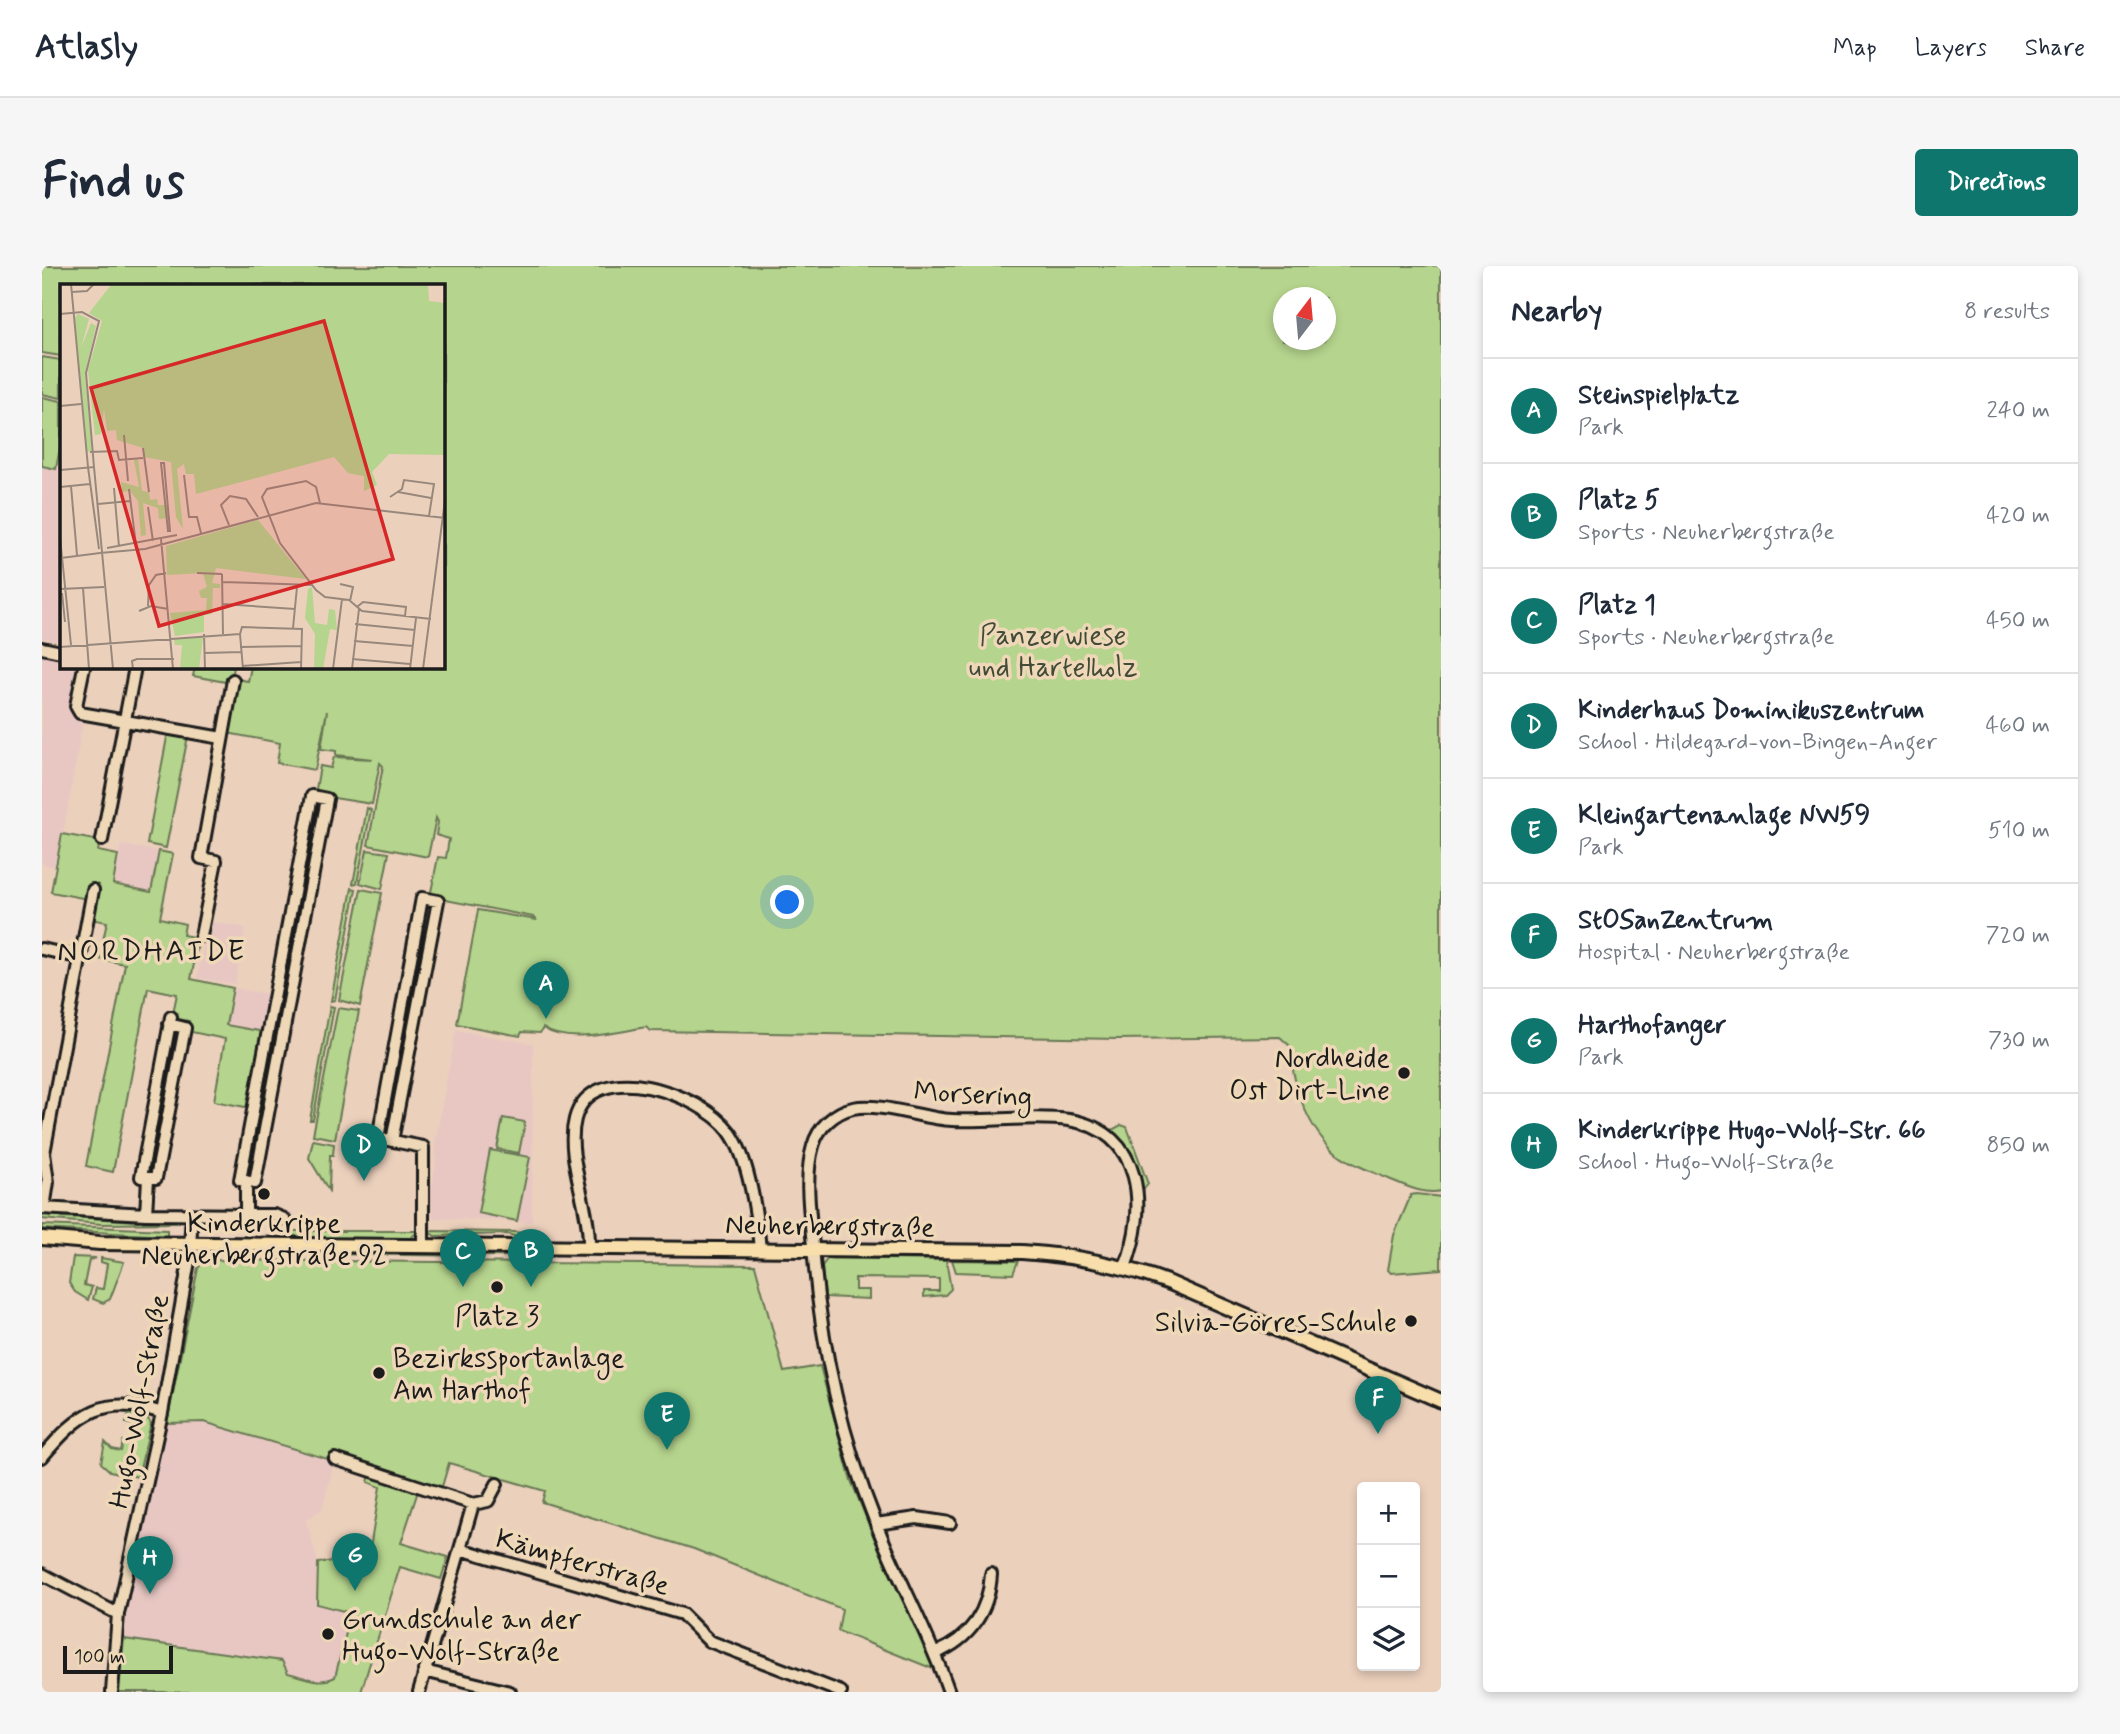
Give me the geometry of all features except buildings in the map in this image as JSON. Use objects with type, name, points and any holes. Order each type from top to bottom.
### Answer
[{"type":"main road","name":"Neuherbergstraße","points":[[42,1238],[100,1243],[423,1244],[1045,1253],[1125,1267],[1209,1299],[1441,1401]]},
{"type":"street","points":[[42,648],[60,652]]},
{"type":"street","points":[[84,668],[78,710],[222,738]]},
{"type":"street","points":[[102,840],[135,668]]},
{"type":"street","points":[[201,936],[216,861],[201,858],[233,680]]},
{"type":"street","points":[[312,796],[327,799],[255,1183],[240,1180],[299,864],[312,796]]},
{"type":"street","points":[[299,864],[314,867]]},
{"type":"street","points":[[93,890],[44,1153],[48,1182],[43,1208],[146,1214],[274,1215],[284,1219]]},
{"type":"street","points":[[392,1141],[438,901],[422,898],[378,1138],[392,1141],[423,1147],[423,1244]]},
{"type":"street","points":[[42,950],[81,958]]},
{"type":"street","points":[[277,980],[293,983]]},
{"type":"street","points":[[399,1016],[415,1019]]},
{"type":"street","points":[[170,1021],[185,1028],[156,1178],[141,1177],[144,1158],[170,1021]]},
{"type":"street","points":[[260,1071],[276,1074]]},
{"type":"street","points":[[589,1246],[588,1219],[573,1146],[575,1119],[579,1109],[592,1094],[605,1088],[639,1086],[693,1101],[707,1109],[727,1128],[740,1153],[758,1227],[760,1249]]},
{"type":"street","name":"Morsering","points":[[949,1692],[936,1653],[876,1524],[854,1466],[834,1395],[817,1301],[810,1180],[814,1143],[835,1116],[855,1107],[870,1107],[943,1120],[1066,1120],[1104,1133],[1123,1150],[1136,1181],[1136,1224],[1125,1267]]},
{"type":"street","points":[[252,1117],[267,1120]]},
{"type":"street","points":[[144,1158],[159,1160]]},
{"type":"street","points":[[146,1214],[148,1178]]},
{"type":"street","points":[[246,1181],[246,1215]]},
{"type":"street","points":[[190,1243],[192,1215]]},
{"type":"street","name":"Hugo-Wolf-Straße","points":[[112,1692],[118,1614],[162,1413],[190,1243]]},
{"type":"street","points":[[42,1457],[88,1415],[107,1405],[125,1403],[162,1413]]},
{"type":"street","points":[[335,1459],[473,1504],[488,1501],[497,1484]]},
{"type":"street","points":[[419,1692],[473,1504]]},
{"type":"street","points":[[876,1524],[918,1518],[950,1523]]},
{"type":"street","name":"Kämpferstraße","points":[[460,1549],[682,1614],[709,1641],[841,1692]]},
{"type":"street","points":[[42,1574],[118,1614]]},
{"type":"street","points":[[936,1653],[957,1641],[976,1623],[986,1604],[991,1574]]},
{"type":"street","points":[[424,1671],[510,1692]]},
{"type":"shaded area","points":[[42,394],[60,398],[60,642],[42,638]]},
{"type":"shaded area","points":[[42,644],[60,648],[60,668],[87,668],[80,706],[84,715],[57,867],[42,864]]},
{"type":"shaded area","points":[[121,845],[159,851],[151,892],[113,884]]},
{"type":"shaded area","points":[[208,921],[245,928],[235,984],[197,978]]},
{"type":"shaded area","points":[[233,988],[273,995],[265,1032],[226,1025]]},
{"type":"shaded area","points":[[456,1030],[533,1044],[532,1222],[433,1218],[431,1192],[436,1163],[435,1143]]},
{"type":"shaded area","points":[[195,1420],[335,1460],[322,1509],[306,1520],[318,1563],[317,1604],[351,1613],[335,1677],[321,1682],[288,1673],[282,1661],[124,1639],[132,1574],[167,1423]]},
{"type":"green space","name":"Panzerwiese und Hartelholz","points":[[42,266],[1441,266],[1441,1191],[1428,1192],[1408,1187],[1352,1163],[1332,1149],[1307,1115],[1297,1087],[1290,1046],[1280,1037],[1118,1039],[650,1031],[646,1027],[578,1036],[565,1036],[543,1028],[540,1033],[522,1032],[520,1036],[457,1024],[478,910],[537,920],[430,897],[438,857],[446,858],[449,839],[436,835],[436,818],[428,857],[368,845],[383,766],[380,763],[372,804],[315,795],[320,766],[331,768],[334,757],[373,759],[336,755],[336,751],[321,749],[327,711],[315,770],[277,763],[280,743],[227,733],[237,679],[248,681],[251,668],[444,668],[444,284],[60,284],[60,356],[42,353]]},
{"type":"green space","points":[[42,357],[60,360],[60,398],[42,394]]},
{"type":"green space","points":[[42,397],[60,401],[60,447],[56,469],[42,466]]},
{"type":"green space","points":[[195,668],[234,668],[231,683],[193,676]]},
{"type":"green space","points":[[168,732],[188,736],[166,848],[147,844]]},
{"type":"green space","points":[[367,808],[371,810],[357,883],[353,884]]},
{"type":"green space","points":[[62,834],[100,841],[98,851],[118,855],[113,884],[151,892],[159,851],[173,854],[160,918],[185,924],[183,935],[199,938],[191,979],[233,988],[226,1025],[281,1035],[266,1111],[214,1101],[225,1039],[187,1031],[189,1021],[172,1018],[177,994],[148,988],[113,1172],[86,1166],[125,964],[99,959],[107,922],[90,919],[93,900],[51,892]]},
{"type":"green space","points":[[367,850],[389,853],[382,889],[360,883]]},
{"type":"green space","points":[[352,888],[356,889],[335,1000],[331,1001]]},
{"type":"green space","points":[[361,889],[382,893],[360,1006],[339,1000]]},
{"type":"green space","points":[[330,1006],[334,1007],[313,1120],[310,1120]]},
{"type":"green space","points":[[338,1008],[359,1011],[335,1139],[313,1135]]},
{"type":"green space","points":[[503,1118],[525,1122],[519,1153],[497,1149]]},
{"type":"green space","points":[[1121,1125],[1127,1127],[1148,1184],[1144,1189],[1131,1156],[1110,1131]]},
{"type":"green space","points":[[313,1140],[334,1144],[333,1155],[330,1155],[329,1191],[309,1158]]},
{"type":"green space","points":[[490,1150],[530,1157],[517,1221],[478,1213]]},
{"type":"green space","points":[[1411,1195],[1441,1197],[1441,1269],[1391,1273],[1388,1270],[1394,1235]]},
{"type":"green space","points":[[59,1211],[62,1212],[62,1217],[85,1218],[86,1213],[89,1213],[89,1218],[138,1221],[139,1216],[143,1222],[176,1222],[176,1217],[179,1217],[179,1223],[101,1224],[42,1219],[42,1215],[58,1216]]},
{"type":"green space","points":[[42,1225],[167,1230],[167,1236],[42,1229]]},
{"type":"green space","points":[[292,1231],[419,1231],[409,1239],[310,1239],[292,1235]]},
{"type":"green space","points":[[427,1231],[528,1234],[527,1240],[507,1234],[435,1236]]},
{"type":"green space","points":[[552,1252],[552,1257],[244,1253]]},
{"type":"green space","points":[[73,1257],[96,1258],[89,1260],[84,1285],[92,1287],[88,1300],[75,1292],[69,1283]]},
{"type":"green space","points":[[101,1258],[124,1262],[110,1299],[103,1303],[93,1299],[96,1288],[103,1289],[107,1264],[101,1262]]},
{"type":"green space","points":[[828,1258],[946,1260],[951,1289],[945,1295],[924,1297],[924,1291],[939,1291],[939,1279],[855,1278],[855,1290],[869,1290],[869,1299],[825,1297],[822,1266]]},
{"type":"green space","points":[[205,1260],[755,1265],[784,1372],[820,1366],[850,1478],[875,1540],[933,1665],[931,1668],[838,1631],[842,1609],[694,1549],[542,1502],[545,1491],[449,1463],[438,1500],[419,1488],[401,1543],[448,1557],[441,1579],[400,1567],[361,1692],[118,1692],[124,1639],[282,1661],[288,1673],[312,1680],[335,1677],[351,1613],[317,1604],[318,1563],[354,1558],[355,1554],[369,1555],[380,1487],[368,1482],[371,1472],[204,1422],[167,1423],[198,1268]]},
{"type":"green space","points":[[952,1260],[1018,1261],[1013,1274],[956,1272]]},
{"type":"green space","points":[[129,1414],[147,1418],[151,1423],[138,1477],[110,1471],[101,1463],[105,1442],[112,1449],[121,1451],[123,1441],[132,1443],[138,1426],[126,1423]]},
{"type":"place","name":"Steinspielplatz","points":[[546,1019]]},
{"type":"place","name":"Nordheide Ost Dirt-Line","points":[[1404,1073]]},
{"type":"place","name":"Kinderhaus Dominikuszentrum","points":[[364,1181]]},
{"type":"place","name":"Kinderkrippe Neuherbergstraße 92","points":[[264,1194]]},
{"type":"place","name":"Platz 1","points":[[463,1287]]},
{"type":"place","name":"Platz 3","points":[[497,1287]]},
{"type":"place","name":"Platz 5","points":[[531,1287]]},
{"type":"place","name":"Silvia-Görres-Schule","points":[[1411,1321]]},
{"type":"place","name":"Bezirkssportanlage Am Harthof","points":[[379,1373]]},
{"type":"place","name":"StOSanZentrum","points":[[1378,1434]]},
{"type":"place","name":"Kleingartenanlage NW59","points":[[667,1450]]},
{"type":"place","name":"Harthofanger","points":[[355,1591]]},
{"type":"place","name":"Kinderkrippe Hugo-Wolf-Str. 66","points":[[150,1594]]},
{"type":"place","name":"Grundschule an der Hugo-Wolf-Straße","points":[[328,1634]]},
{"type":"district","name":"NORDHAIDE","points":[[152,950]]}]
